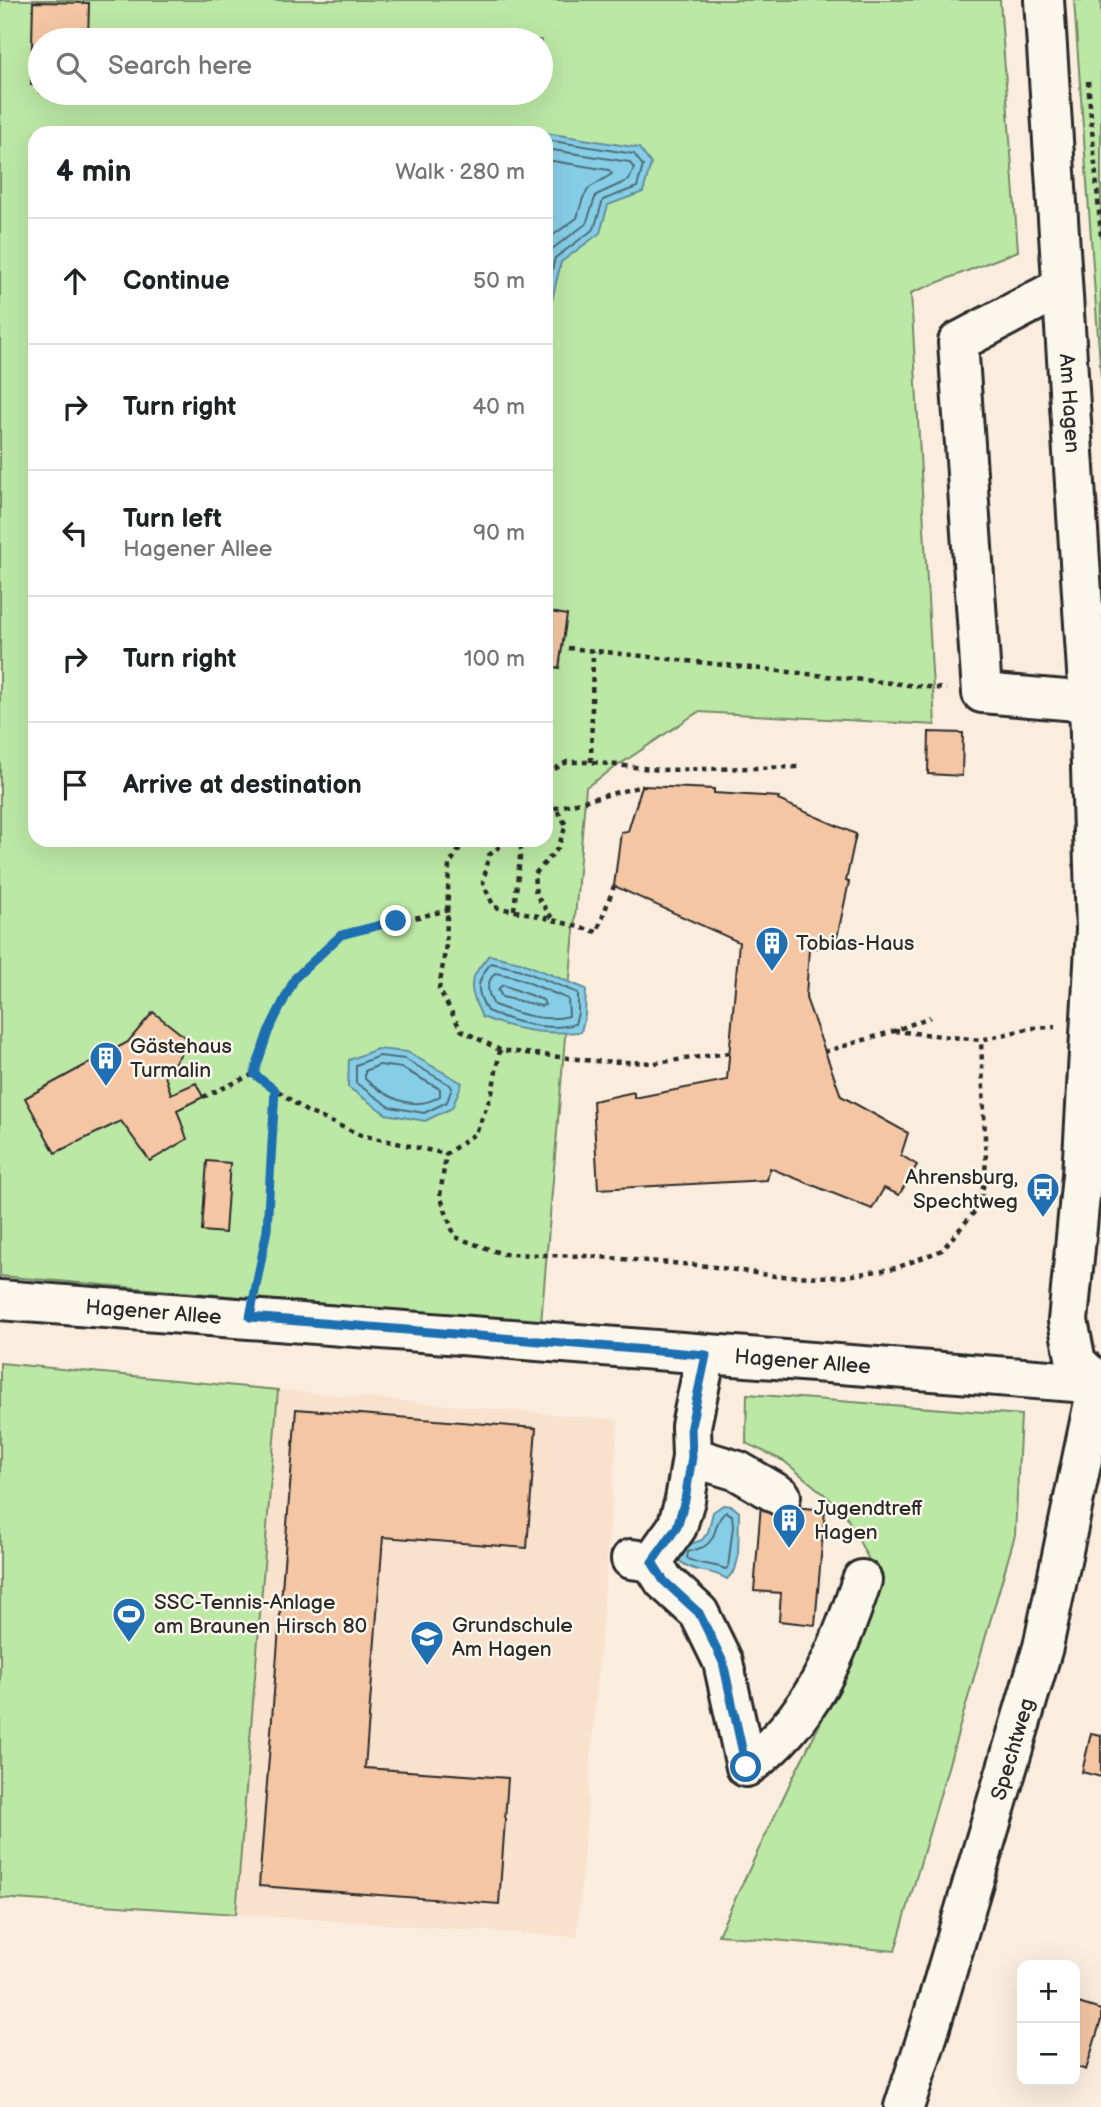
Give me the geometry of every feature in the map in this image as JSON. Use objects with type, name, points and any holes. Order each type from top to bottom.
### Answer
[{"type":"street","name":"Am Hagen","points":[[1044,0],[1089,702],[1096,930],[1082,1175],[1068,1321],[1076,1362],[1100,1384]]},
{"type":"street","points":[[1062,287],[958,342],[982,693],[1089,702]]},
{"type":"street","name":"Hagener Allee","points":[[0,1300],[1100,1384]]},
{"type":"street","points":[[706,1355],[691,1426],[692,1457],[685,1500],[677,1527],[642,1560],[699,1613],[723,1662],[746,1767],[787,1732],[817,1689],[862,1580]]},
{"type":"street","name":"Spechtweg","points":[[904,2107],[1043,1647],[1100,1384]]},
{"type":"street","points":[[692,1457],[738,1471],[780,1496]]},
{"type":"path","points":[[1088,79],[1101,236]]},
{"type":"path","points":[[568,648],[982,693]]},
{"type":"path","points":[[591,762],[593,651]]},
{"type":"path","points":[[553,770],[567,762],[660,770],[799,767]]},
{"type":"path","points":[[553,810],[642,786]]},
{"type":"path","points":[[552,919],[536,895],[534,875],[558,848],[566,825],[556,808]]},
{"type":"path","points":[[461,847],[449,865],[449,909],[439,989],[461,1030],[499,1050],[594,1061],[655,1063],[729,1053]]},
{"type":"path","points":[[499,847],[489,855],[483,883],[495,907],[597,932],[614,886]]},
{"type":"path","points":[[514,910],[521,847]]},
{"type":"path","points":[[203,1097],[254,1074],[268,1032],[295,978],[341,935],[449,909]]},
{"type":"path","points":[[824,1052],[930,1017]]},
{"type":"path","points":[[894,1031],[981,1040],[1032,1028],[1091,1024]]},
{"type":"path","points":[[499,1050],[492,1093],[476,1133],[446,1154],[440,1196],[455,1237],[502,1254],[586,1256],[708,1266],[775,1276],[841,1277],[896,1268],[942,1250],[981,1205],[986,1162],[981,1040]]},
{"type":"path","points":[[254,1074],[306,1111],[361,1135],[446,1154]]},
{"type":"path","points":[[250,1317],[267,1230],[275,1090]]},
{"type":"shaded area","name":"Grundschule Am Hagen","points":[[278,1390],[618,1420],[577,1937],[236,1914]]},
{"type":"green space","points":[[0,0],[1000,0],[1018,251],[911,293],[935,725],[698,712],[586,787],[541,1323],[0,1276]]},
{"type":"green space","points":[[1074,0],[1101,0],[1101,378]]},
{"type":"green space","name":"SSC-Tennis-Anlage am Braunen Hirsch 80","points":[[0,1363],[278,1390],[236,1914],[0,1898]]},
{"type":"green space","points":[[747,1394],[1021,1415],[1015,1535],[895,1951],[718,1935],[853,1659],[872,1589],[868,1558],[843,1510],[784,1461],[746,1443]]},
{"type":"water","points":[[553,134],[639,148],[651,164],[643,192],[608,205],[600,233],[561,262],[553,296]]},
{"type":"water","points":[[489,955],[520,962],[586,989],[581,1032],[530,1030],[507,1026],[482,1017],[474,998],[472,984],[473,978]]},
{"type":"water","points":[[377,1049],[407,1052],[462,1083],[452,1108],[425,1121],[386,1114],[348,1087],[349,1060]]},
{"type":"water","points":[[723,1505],[732,1506],[739,1512],[738,1558],[735,1570],[727,1579],[693,1569],[672,1554],[679,1548],[702,1540],[708,1532],[713,1512]]},
{"type":"building","points":[[33,2],[89,3],[88,28],[32,28]]},
{"type":"building","points":[[553,612],[567,615],[559,668],[553,667]]},
{"type":"building","points":[[929,732],[963,733],[962,776],[928,774]]},
{"type":"building","name":"Tobias-Haus","points":[[642,786],[714,789],[714,793],[779,797],[778,800],[856,834],[835,947],[809,948],[806,998],[841,1096],[908,1133],[901,1155],[917,1165],[899,1195],[884,1188],[872,1209],[770,1168],[767,1180],[598,1189],[593,1101],[634,1092],[634,1098],[727,1080],[739,942],[614,886],[621,832],[628,831]]},
{"type":"building","name":"Gästehaus Turmalin","points":[[153,1012],[190,1041],[165,1076],[171,1094],[196,1083],[203,1097],[177,1110],[187,1139],[150,1161],[121,1121],[55,1153],[25,1098],[128,1042]]},
{"type":"building","points":[[207,1161],[230,1163],[225,1233],[202,1231]]},
{"type":"building","points":[[296,1409],[536,1428],[527,1548],[383,1537],[365,1768],[508,1778],[499,1904],[259,1886]]},
{"type":"building","name":"Jugendtreff Hagen","points":[[761,1504],[825,1510],[815,1625],[779,1621],[781,1593],[754,1591]]},
{"type":"building","points":[[1091,1733],[1101,1735],[1101,1777],[1082,1772]]},
{"type":"building","points":[[1080,2004],[1101,2010],[1101,2020],[1086,2070],[1080,2068]]},
{"type":"place","name":"Tobias-Haus","points":[[772,973]]},
{"type":"place","name":"Gästehaus Turmalin","points":[[106,1088]]},
{"type":"place","name":"Ahrensburg, Spechtweg","points":[[1043,1219]]},
{"type":"place","name":"Jugendtreff Hagen","points":[[789,1550]]},
{"type":"place","name":"SSC-Tennis-Anlage am Braunen Hirsch 80","points":[[129,1644]]},
{"type":"place","name":"Grundschule Am Hagen","points":[[427,1667]]},
{"type":"route","points":[[396,921],[341,935],[295,978],[268,1032],[254,1074],[275,1090],[267,1230],[250,1317],[706,1355],[691,1426],[692,1457],[685,1500],[677,1527],[652,1562],[664,1581],[699,1613],[723,1662],[746,1767]]}]
